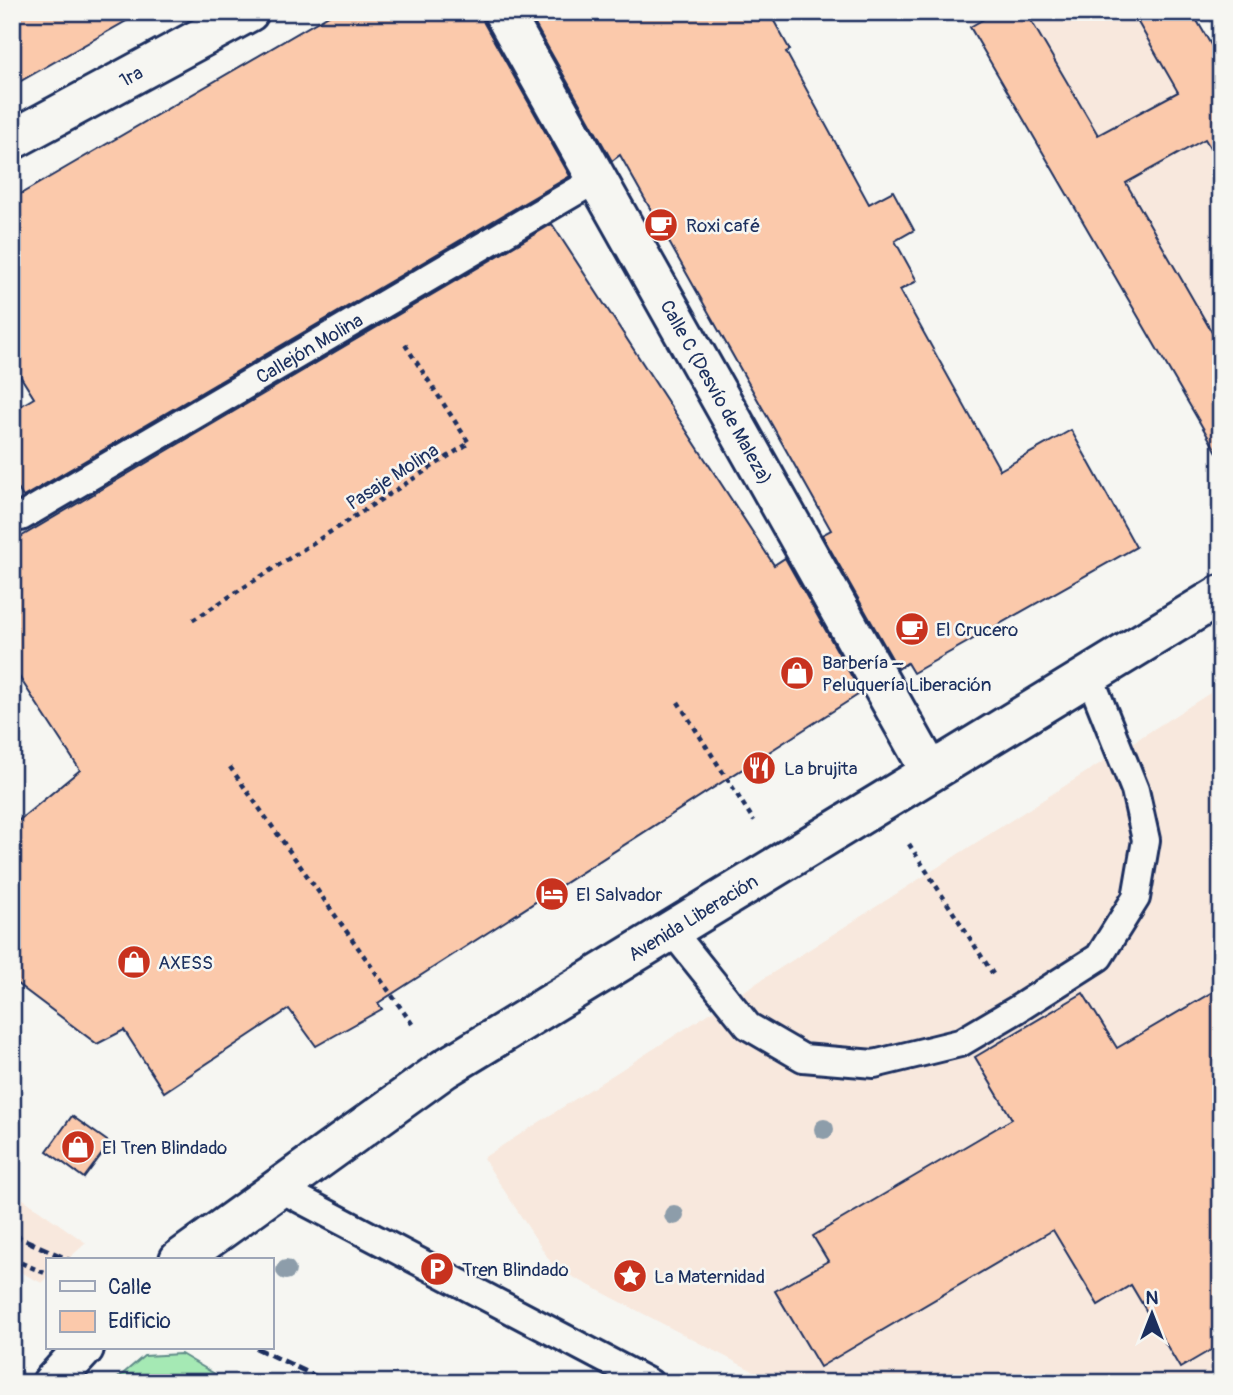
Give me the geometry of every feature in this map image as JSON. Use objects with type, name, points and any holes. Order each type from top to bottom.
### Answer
[{"type":"main road","name":"1ra","points":[[12,140],[249,12]]},
{"type":"main road","name":"Calle C (Desvío de Maleza)","points":[[503,12],[930,771]]},
{"type":"main road","name":"Avenida Liberación","points":[[182,1258],[444,1069],[1221,595]]},
{"type":"main road","points":[[52,1383],[82,1350]]},
{"type":"lane","name":"Callejón Molina","points":[[21,517],[597,178]]},
{"type":"lane","points":[[671,930],[748,1026],[803,1058],[874,1064],[960,1043],[1016,1010],[1099,957],[1136,898],[1146,840],[1135,790],[1089,675]]},
{"type":"lane","points":[[279,1188],[650,1383]]},
{"type":"path","name":"Pasaje Molina","points":[[193,620],[469,443],[380,307]]},
{"type":"path","points":[[678,702],[781,863]]},
{"type":"path","points":[[230,767],[444,1069]]},
{"type":"path","points":[[881,802],[1016,1010]]},
{"type":"path","points":[[12,1259],[46,1274]]},
{"type":"shaded area","points":[[962,12],[1192,12],[1221,62],[1221,459]]},
{"type":"shaded area","points":[[1221,686],[1221,1383],[776,1383],[554,1267],[483,1158]]},
{"type":"shaded area","points":[[12,1191],[86,1243],[69,1258],[46,1258],[46,1279],[42,1283],[12,1268]]},
{"type":"green space","points":[[181,1354],[230,1383],[112,1383],[144,1356]]},
{"type":"building","points":[[12,12],[142,12],[12,86]]},
{"type":"building","points":[[334,12],[481,12],[484,23],[570,176],[23,497],[12,479],[12,411],[34,398],[12,363],[12,199]]},
{"type":"building","points":[[528,12],[769,12],[790,50],[786,52],[869,204],[893,191],[914,230],[895,241],[917,281],[900,290],[1000,470],[1071,430],[1136,547],[913,673],[907,663],[898,669],[822,535],[831,530],[620,155],[612,161]]},
{"type":"building","points":[[996,12],[1026,12],[1098,135],[1178,92],[1132,12],[1192,12],[1221,62],[1221,166],[1205,139],[1126,183],[1221,348],[1221,459],[970,27]]},
{"type":"building","points":[[552,224],[774,565],[785,558],[861,693],[378,1003],[382,1009],[316,1046],[289,1009],[164,1092],[124,1030],[97,1044],[12,980],[12,826],[80,770],[12,666],[12,542]]},
{"type":"building","points":[[1221,987],[1221,1344],[1180,1368],[1131,1285],[1098,1305],[1053,1230],[820,1367],[775,1291],[828,1261],[813,1236],[1012,1119],[975,1057],[1083,993],[1117,1048]]},
{"type":"building","name":"El Tren Blindado","points":[[72,1116],[110,1143],[84,1178],[47,1151]]},
{"type":"railway","points":[[12,1234],[65,1258]]},
{"type":"railway","points":[[260,1350],[330,1383]]},
{"type":"place","name":"Roxi café","points":[[661,225]]},
{"type":"place","name":"El Crucero","points":[[912,629]]},
{"type":"place","name":"Barbería – Peluquería Liberación","points":[[797,673]]},
{"type":"place","name":"La brujita","points":[[759,768]]},
{"type":"place","name":"El Salvador","points":[[552,894]]},
{"type":"place","name":"AXESS","points":[[134,962]]},
{"type":"place","name":"El Tren Blindado","points":[[78,1147]]},
{"type":"place","name":"Tren Blindado","points":[[437,1269]]},
{"type":"place","name":"La Maternidad","points":[[630,1276]]}]
